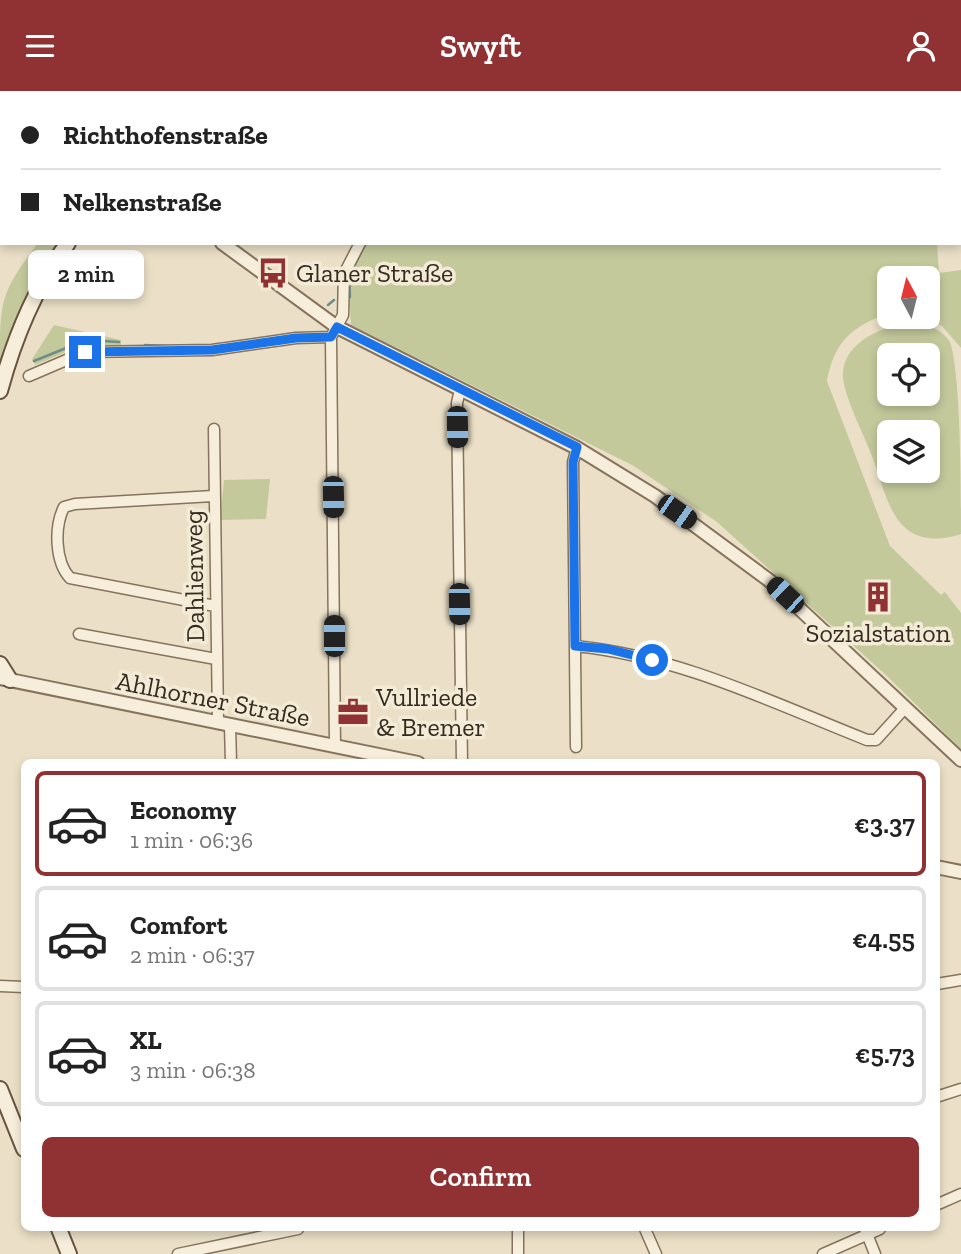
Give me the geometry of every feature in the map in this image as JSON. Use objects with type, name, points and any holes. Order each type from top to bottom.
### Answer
[{"type":"main road","points":[[0,391],[23,323],[41,285],[67,245]]},
{"type":"main road","points":[[0,664],[5,679]]},
{"type":"main road","points":[[0,1089],[21,1142]]},
{"type":"main road","points":[[59,1231],[69,1254]]},
{"type":"street","points":[[225,245],[334,332],[577,447],[655,496],[770,581],[961,759]]},
{"type":"street","points":[[335,746],[334,332],[343,315],[344,274],[359,245]]},
{"type":"street","points":[[29,376],[85,352],[212,350],[334,332]]},
{"type":"street","points":[[460,390],[457,403],[461,759]]},
{"type":"street","name":"Dahlienweg","points":[[214,429],[216,659],[230,759]]},
{"type":"street","points":[[576,747],[573,462],[577,447]]},
{"type":"street","points":[[213,496],[75,504],[64,507],[58,518],[60,567],[70,578],[215,606]]},
{"type":"street","points":[[79,634],[216,659]]},
{"type":"street","points":[[575,646],[608,649],[707,674],[867,740],[876,740],[905,708]]},
{"type":"street","name":"Ahlhorner Straße","points":[[5,679],[398,759]]},
{"type":"street","points":[[940,868],[961,872]]},
{"type":"street","points":[[940,983],[961,980]]},
{"type":"street","points":[[0,986],[21,987]]},
{"type":"street","points":[[940,1096],[961,1089]]},
{"type":"street","points":[[940,1203],[961,1194]]},
{"type":"street","points":[[233,1231],[233,1242]]},
{"type":"street","points":[[177,1254],[288,1231]]},
{"type":"street","points":[[518,1231],[518,1254]]},
{"type":"street","points":[[646,1231],[656,1254]]},
{"type":"street","points":[[822,1254],[866,1231],[875,1254]]},
{"type":"green space","points":[[37,245],[56,245],[25,301],[0,363],[2,311],[16,274]]},
{"type":"green space","points":[[363,245],[937,245],[939,266],[877,266],[877,318],[847,337],[834,356],[827,381],[890,546],[941,595],[945,592],[961,613],[961,749],[888,677],[717,522],[632,465],[351,325],[348,275]]},
{"type":"green space","points":[[961,270],[961,348],[942,326],[940,273]]},
{"type":"green space","points":[[54,325],[121,340],[121,346],[78,347],[35,365],[32,359]]},
{"type":"green space","points":[[885,329],[936,329],[950,342],[958,405],[961,534],[941,538],[921,537],[902,525],[886,498],[881,483],[940,483],[940,420],[877,420],[877,471],[843,378],[844,366],[856,345]]},
{"type":"green space","points":[[270,479],[266,519],[220,520],[224,480]]},
{"type":"waterway","points":[[350,297],[349,276],[365,245]]},
{"type":"waterway","points":[[328,305],[334,300]]},
{"type":"waterway","points":[[34,361],[86,340],[119,342]]},
{"type":"waterway","points":[[145,345],[166,346]]},
{"type":"place","name":"Glaner Straße","points":[[273,273]]},
{"type":"place","name":"Sozialstation","points":[[878,597]]},
{"type":"place","name":"Vullriede & Bremer","points":[[353,712]]},
{"type":"route","points":[[85,352],[212,350],[323,335],[331,337],[337,327],[577,447],[573,462],[575,646],[608,649],[652,660]]}]
